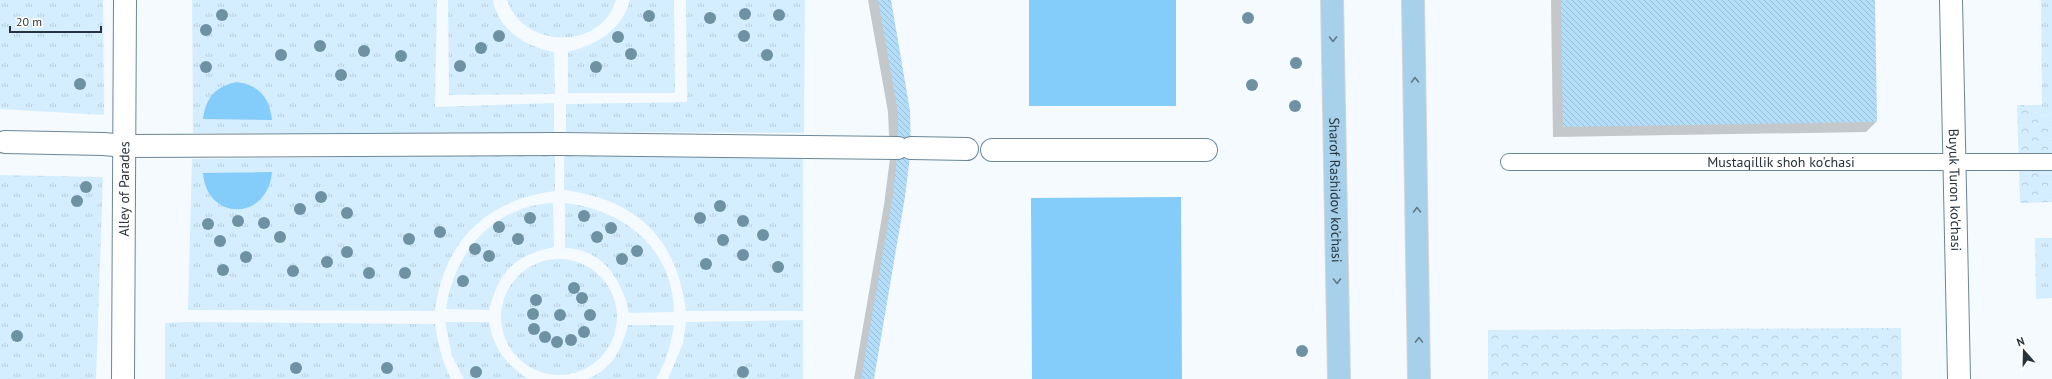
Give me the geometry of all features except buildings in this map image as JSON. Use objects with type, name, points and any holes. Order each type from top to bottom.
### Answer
[{"type":"main road","name":"Sharof Rashidov ko'chasi","points":[[1332,0],[1339,379]]},
{"type":"main road","points":[[1413,0],[1420,379]]},
{"type":"street","name":"Alley of Parades","points":[[123,379],[125,0]]},
{"type":"street","name":"Buyuk Turon ko'chasi","points":[[1951,0],[1959,379]]},
{"type":"street","points":[[5,142],[104,144],[124,146],[568,144],[966,149]]},
{"type":"street","points":[[992,150],[1206,150]]},
{"type":"lane","name":"Mustaqillik shoh ko'chasi","points":[[1509,162],[2052,162]]},
{"type":"green space","points":[[0,0],[103,0],[104,115],[0,109]]},
{"type":"green space","points":[[192,0],[437,0],[435,107],[554,103],[554,134],[193,133]]},
{"type":"green space","points":[[448,0],[493,0],[496,11],[501,20],[515,35],[534,46],[554,52],[555,94],[449,95]]},
{"type":"green space","points":[[507,0],[616,0],[608,17],[595,28],[579,35],[562,38],[545,35],[529,28],[516,16]]},
{"type":"green space","points":[[630,0],[674,0],[675,93],[568,93],[568,52],[588,45],[606,35],[621,20]]},
{"type":"green space","points":[[686,0],[805,0],[804,133],[566,132],[566,104],[687,102]]},
{"type":"green space","points":[[2041,0],[2052,0],[2052,113],[2044,116],[2017,105],[2042,105]]},
{"type":"green space","points":[[2017,105],[2044,116],[2052,113],[2052,202],[2020,203]]},
{"type":"green space","points":[[555,155],[555,191],[530,196],[508,204],[489,214],[472,228],[459,245],[448,264],[440,286],[435,311],[188,310],[192,159]]},
{"type":"green space","points":[[564,155],[803,156],[803,311],[686,311],[681,285],[673,262],[662,243],[649,226],[632,213],[612,203],[590,195],[564,190]]},
{"type":"green space","points":[[0,175],[103,177],[96,379],[0,379]]},
{"type":"green space","points":[[553,203],[554,247],[528,255],[510,267],[498,285],[489,310],[446,309],[450,288],[458,269],[468,251],[480,236],[495,223],[512,213],[532,206]]},
{"type":"green space","points":[[565,203],[587,207],[607,214],[626,224],[642,236],[655,252],[665,269],[671,290],[674,312],[629,313],[621,289],[609,268],[590,254],[565,248]]},
{"type":"green space","points":[[2035,238],[2052,238],[2052,298],[2036,299]]},
{"type":"green space","points":[[559,259],[570,260],[581,264],[600,276],[612,295],[616,306],[616,328],[612,339],[600,358],[581,370],[570,374],[559,375],[548,374],[537,370],[518,358],[506,339],[502,328],[501,317],[502,306],[506,295],[518,276],[537,264],[548,260]]},
{"type":"green space","points":[[803,320],[803,379],[668,379],[683,343],[686,322]]},
{"type":"green space","points":[[445,322],[489,322],[497,348],[513,367],[528,379],[464,379],[452,356]]},
{"type":"green space","points":[[165,323],[435,324],[445,366],[451,379],[165,379]]},
{"type":"green space","points":[[628,325],[674,325],[668,353],[656,379],[588,379],[604,369],[615,357]]},
{"type":"green space","points":[[1901,328],[1902,379],[1488,379],[1488,330]]},
{"type":"water","points":[[1029,0],[1176,0],[1176,106],[1029,106]]},
{"type":"water","points":[[237,82],[251,86],[262,94],[269,105],[272,120],[203,119],[204,111],[213,94],[223,86]]},
{"type":"water","points":[[272,172],[268,188],[260,200],[249,207],[238,209],[226,207],[215,200],[207,189],[203,173]]},
{"type":"water","points":[[1181,197],[1182,379],[1032,379],[1031,198]]}]
